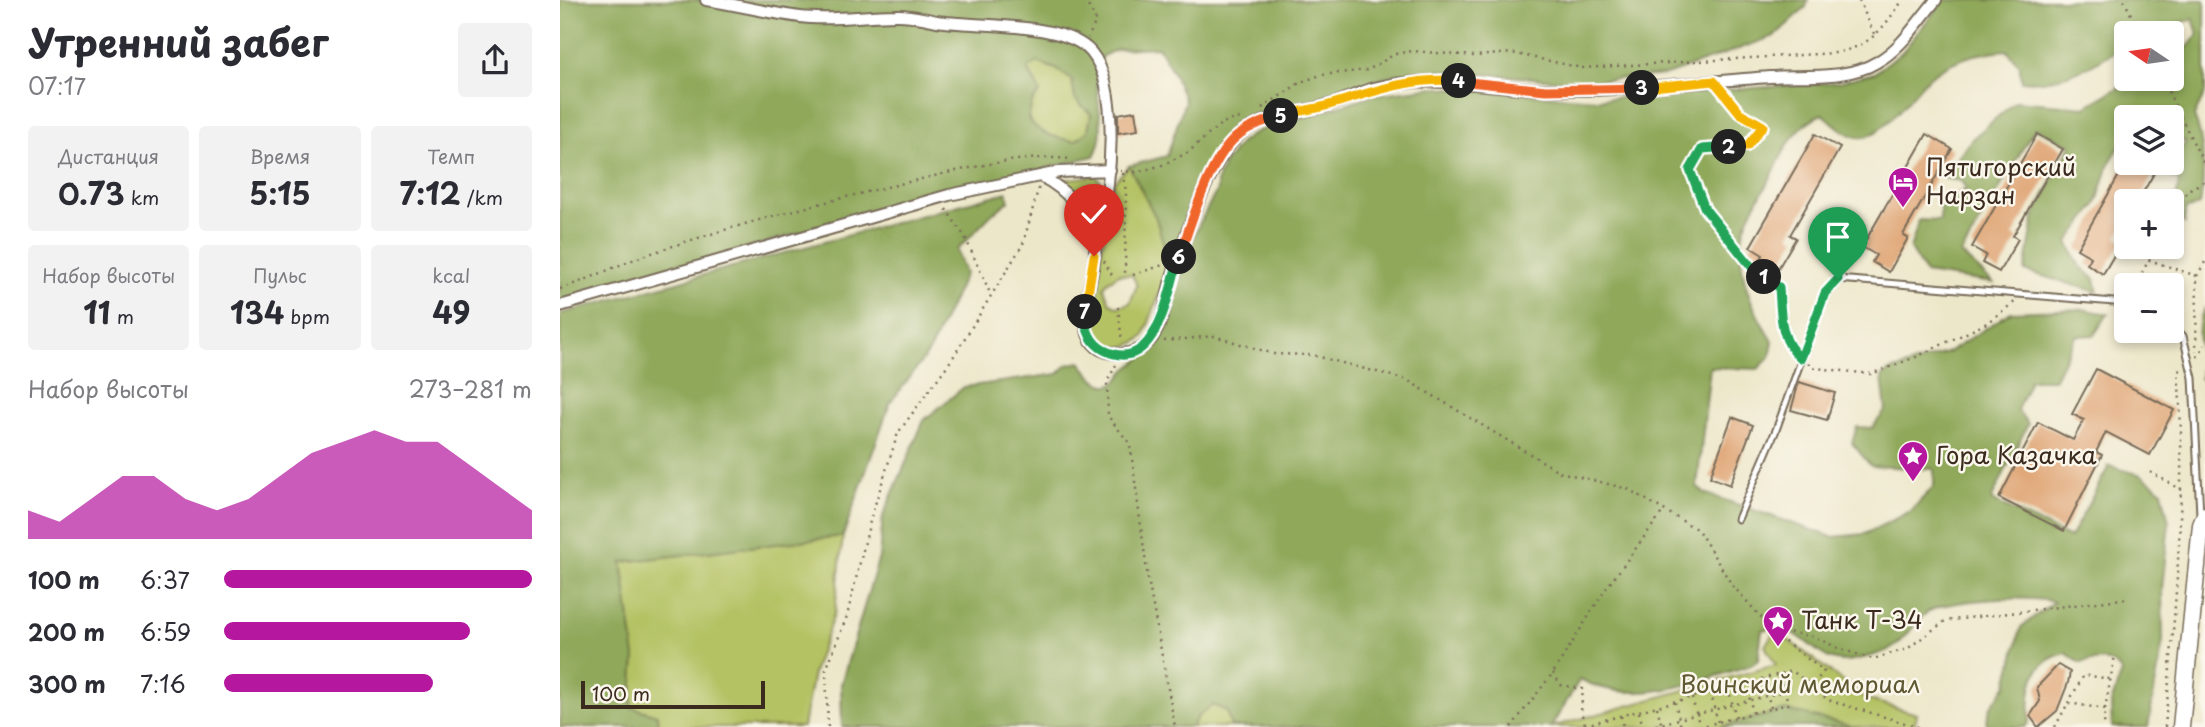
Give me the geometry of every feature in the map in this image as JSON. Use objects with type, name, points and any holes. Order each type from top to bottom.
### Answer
[{"type":"street","points":[[706,0],[799,17],[829,19],[900,14],[936,21],[1025,28],[1084,46],[1103,72],[1108,106],[1110,170],[1101,234],[1095,242]]},
{"type":"street","points":[[1042,177],[1061,190],[1088,221],[1095,242],[1086,302],[1086,328],[1101,348],[1123,354],[1139,349],[1147,343],[1159,324],[1174,272],[1207,184],[1221,156],[1238,135],[1256,124],[1328,105],[1374,89],[1415,81],[1446,80],[1546,90],[1617,90],[1863,69],[1898,47],[1936,0]]},
{"type":"street","points":[[560,306],[949,195],[1059,172],[1110,170]]},
{"type":"street","points":[[2181,727],[2203,520]]},
{"type":"lane","points":[[1738,519],[1776,430],[1825,293],[1838,279],[2114,302]]},
{"type":"lane","points":[[2184,341],[2190,368],[2203,520]]},
{"type":"path","points":[[1084,46],[1096,21],[1085,0]]},
{"type":"path","points":[[1859,0],[1875,36]]},
{"type":"path","points":[[2124,0],[2134,21]]},
{"type":"path","points":[[1714,81],[1740,113],[1763,126],[1747,146],[1702,149],[1690,170],[1705,209],[1755,271],[1779,287],[1782,327],[1791,351],[1815,368],[1871,374],[1916,357],[1984,324],[2024,295]]},
{"type":"path","points":[[2168,91],[2205,166]]},
{"type":"path","points":[[1122,171],[1126,192],[1125,274]]},
{"type":"path","points":[[828,727],[826,670],[847,616],[871,517],[898,433],[952,359],[990,293],[1023,244],[1042,177]]},
{"type":"path","points":[[2184,197],[2188,190],[2205,181]]},
{"type":"path","points":[[946,209],[965,237],[990,293]]},
{"type":"path","points":[[1100,253],[1113,277]]},
{"type":"path","points":[[2197,276],[2205,262]]},
{"type":"path","points":[[1133,275],[1164,265],[1174,272]]},
{"type":"path","points":[[1118,307],[1123,354],[1107,382],[1108,416],[1130,444],[1148,579],[1175,727]]},
{"type":"path","points":[[1147,343],[1214,336],[1274,354],[1312,355],[1407,380],[1559,472],[1628,489],[1698,530],[1732,585],[1781,639],[1824,671],[1812,686]]},
{"type":"path","points":[[2197,357],[2205,345]]},
{"type":"path","points":[[2165,727],[2182,490],[2178,371],[2190,368]]},
{"type":"path","points":[[2150,472],[2182,490]]},
{"type":"path","points":[[1511,727],[1553,673],[1605,590],[1664,510]]},
{"type":"path","points":[[1774,630],[1815,637],[1840,649],[1873,659],[1907,649],[1945,621],[2130,598]]},
{"type":"path","points":[[2104,727],[2115,656]]},
{"type":"path","points":[[1553,673],[1561,685],[1583,689],[1581,712],[1586,726],[1792,671],[1828,699],[1918,727]]},
{"type":"path","points":[[1692,698],[1699,727],[1788,704],[1781,674]]},
{"type":"path","points":[[2055,726],[2084,675],[2110,679]]},
{"type":"path","points":[[1763,679],[1771,708]]},
{"type":"path","points":[[1746,684],[1753,713]]},
{"type":"path","points":[[1728,688],[1736,717]]},
{"type":"path","points":[[1649,727],[1785,691]]},
{"type":"path","points":[[1710,693],[1717,722]]},
{"type":"path","points":[[1675,702],[1681,727]]},
{"type":"path","points":[[2068,703],[2105,709]]},
{"type":"path","points":[[1657,707],[1662,725]]},
{"type":"path","points":[[1639,712],[1643,727]]},
{"type":"path","points":[[1620,716],[1623,727]]},
{"type":"green space","points":[[560,0],[1808,0],[1806,7],[1775,36],[1666,75],[1580,82],[1434,70],[1396,74],[1258,117],[1232,129],[1213,154],[1180,237],[1165,249],[1156,218],[1129,166],[1167,156],[1185,101],[1174,74],[1158,47],[1118,49],[1102,56],[1098,70],[1101,128],[1094,156],[856,217],[560,301]],"holes":[[[1037,62],[1056,69],[1072,80],[1075,99],[1091,114],[1088,131],[1075,141],[1043,132],[1028,119],[1032,102],[1040,92],[1028,69]]]},
{"type":"green space","points":[[1944,0],[2205,0],[2205,93],[2194,116],[2203,159],[2200,205],[2185,210],[2184,223],[2184,189],[2178,189],[2179,181],[2170,175],[2184,175],[2184,105],[2114,105],[2114,156],[2096,205],[2068,242],[2079,265],[2095,279],[2098,292],[2025,271],[2035,213],[2071,145],[2035,128],[1961,254],[1993,283],[1925,273],[1910,249],[1919,220],[1940,221],[1940,205],[1966,189],[1961,181],[1943,178],[1972,139],[2016,101],[2085,107],[2114,90],[2184,91],[2184,49],[2198,34],[2193,19],[2184,21],[2114,21],[2114,52],[2076,72],[2049,80],[2022,81],[2019,65],[2007,50],[1965,58],[1927,79],[1889,121],[1872,135],[1858,137],[1847,133],[1822,114],[1813,119],[1797,132],[1786,148],[1745,226],[1741,248],[1747,290],[1773,341],[1770,357],[1758,369],[1710,367],[1697,486],[1704,493],[1832,537],[1865,534],[1911,511],[1934,486],[1934,469],[1871,466],[1852,443],[1857,427],[1872,428],[1886,410],[1882,377],[1888,372],[1949,352],[2011,312],[2082,309],[2108,314],[2094,335],[2076,336],[2054,380],[2030,380],[2017,410],[2028,424],[1991,500],[2070,538],[2109,466],[2141,475],[2162,491],[2169,522],[2162,589],[2163,641],[2148,727],[2112,727],[2111,703],[2122,672],[2108,661],[2080,663],[2066,653],[2044,663],[2038,670],[2031,688],[2029,722],[2025,727],[1993,727],[1986,722],[1991,706],[2007,685],[2021,627],[2054,602],[2010,599],[1971,601],[1938,608],[1923,616],[1894,647],[1858,659],[1839,661],[1828,657],[1790,632],[1762,630],[1758,660],[1751,665],[1687,685],[1644,692],[1622,691],[1580,679],[1551,727],[1231,727],[1227,711],[1213,705],[1199,715],[1191,727],[842,727],[841,684],[879,557],[883,516],[924,420],[964,387],[1058,374],[1067,365],[1080,362],[1101,384],[1111,385],[1117,381],[1165,332],[1174,310],[1185,259],[1217,190],[1217,180],[1224,164],[1241,142],[1258,131],[1374,95],[1434,87],[1597,99],[1839,82],[1874,73],[1902,52]]},
{"type":"green space","points":[[1037,62],[1056,69],[1072,80],[1075,99],[1091,114],[1088,131],[1075,141],[1043,132],[1028,119],[1032,102],[1040,92],[1028,69]]},
{"type":"green space","points":[[1129,166],[1156,218],[1165,248],[1180,237],[1144,336],[1135,343],[1117,347],[1102,340],[1093,324],[1091,313],[1114,182]],"holes":[[[1119,274],[1132,275],[1137,285],[1130,303],[1118,307],[1110,303],[1104,288],[1107,282]]]},
{"type":"green space","points":[[1096,176],[1102,184],[1100,215],[1097,219],[1060,180]]},
{"type":"green space","points":[[1007,192],[1009,201],[991,215],[957,250],[965,274],[929,352],[890,403],[843,536],[622,562],[635,657],[631,707],[657,715],[658,727],[560,727],[560,314]]},
{"type":"green space","points":[[2205,309],[2205,374],[2200,380],[2199,326]]},
{"type":"green space","points":[[843,536],[835,611],[813,673],[803,727],[658,727],[657,715],[631,707],[635,657],[622,562]]},
{"type":"green space","name":"Воинский мемориал","points":[[1775,630],[1866,699],[1917,714],[1914,727],[1551,727],[1776,665],[1765,646]]},
{"type":"green space","points":[[1213,705],[1227,711],[1231,727],[1191,727],[1199,715]]},
{"type":"green space","points":[[1785,710],[1855,727],[1720,727]]},
{"type":"building","points":[[1135,111],[1138,130],[1118,133],[1118,114]]},
{"type":"building","points":[[1815,134],[1840,148],[1790,235],[1796,238],[1776,272],[1759,262],[1763,255],[1750,247]]},
{"type":"building","points":[[1927,134],[1952,149],[1903,235],[1908,238],[1889,272],[1872,262],[1876,255],[1862,247]]},
{"type":"building","points":[[2037,134],[2063,149],[2013,236],[2018,239],[1999,272],[1982,263],[1986,255],[1972,247]]},
{"type":"building","points":[[2119,175],[2153,175],[2145,189],[2114,189],[2114,255],[2103,274],[2087,264],[2091,257],[2077,249]]},
{"type":"building","points":[[2096,369],[2174,410],[2150,455],[2106,432],[2096,452],[2102,455],[2064,531],[1999,498],[2038,422],[2073,440],[2084,420],[2072,414]]},
{"type":"building","points":[[1799,382],[1835,393],[1827,420],[1791,410]]},
{"type":"building","points":[[1732,417],[1753,425],[1730,485],[1710,477]]},
{"type":"building","points":[[2058,665],[2070,672],[2068,683],[2057,711],[2038,727],[2030,716],[2040,701],[2037,687]]},
{"type":"place","name":"Пятигорский Нарзан","points":[[1903,209]]},
{"type":"place","name":"Гора Казачка","points":[[1913,483]]},
{"type":"place","name":"Танк Т-34","points":[[1778,648]]},
{"type":"route","points":[[1094,256],[1086,302],[1086,328],[1094,343],[1101,348],[1116,354],[1129,353],[1147,343],[1159,324],[1179,256],[1221,156],[1238,135],[1256,124],[1328,105],[1374,89],[1415,81],[1446,80],[1546,90],[1617,90],[1714,81],[1740,113],[1763,126],[1747,146],[1702,149],[1690,170],[1705,209],[1755,271],[1779,287],[1782,327],[1791,351],[1801,358],[1825,293],[1838,279]]}]
